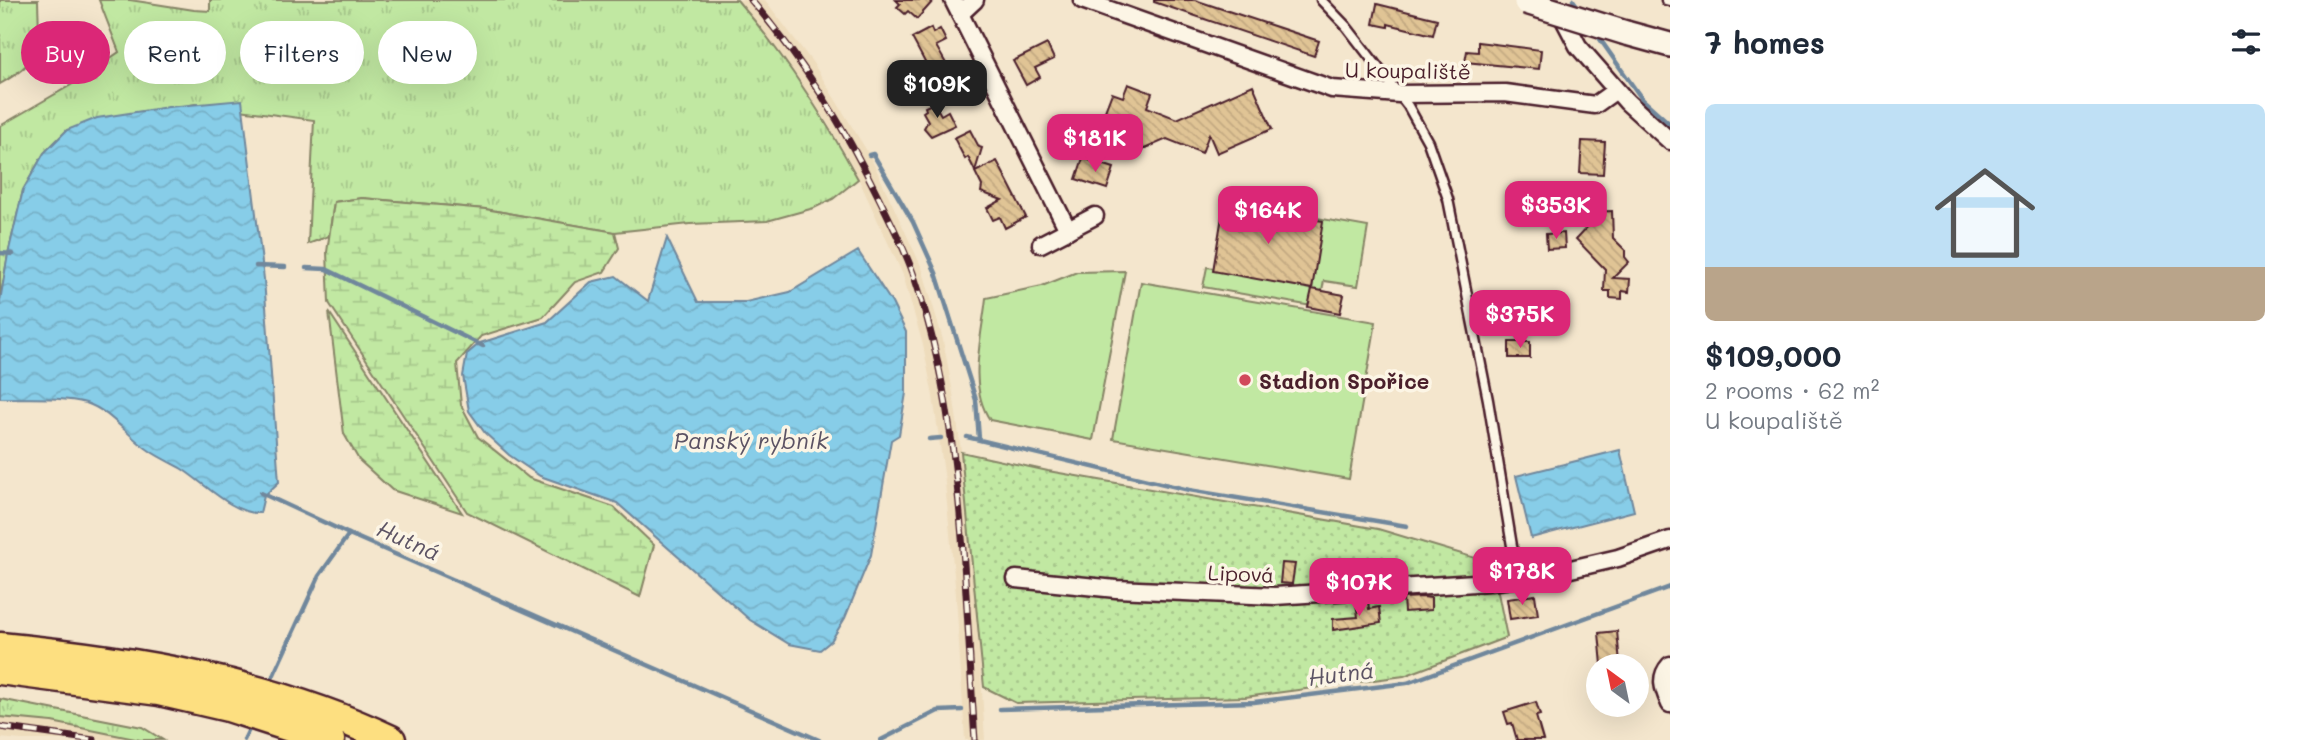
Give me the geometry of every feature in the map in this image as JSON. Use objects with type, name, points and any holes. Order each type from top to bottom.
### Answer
[{"type":"highway","points":[[0,647],[160,668],[230,696],[391,740]]},
{"type":"highway","points":[[0,670],[159,691],[230,696]]},
{"type":"highway","points":[[290,714],[330,740]]},
{"type":"street","points":[[975,0],[957,7],[1068,230]]},
{"type":"street","name":"U koupaliště","points":[[1082,0],[1332,89],[1399,94],[1505,93],[1595,105],[1616,90]]},
{"type":"street","points":[[1553,0],[1578,46],[1616,90],[1670,141]]},
{"type":"street","points":[[1524,1],[1670,45]]},
{"type":"street","points":[[1041,244],[1095,216]]},
{"type":"street","name":"Lipová","points":[[1016,579],[1116,589],[1275,596],[1490,582],[1549,574],[1618,558],[1670,540]]},
{"type":"street","points":[[1670,666],[1664,672],[1662,685],[1670,704]]},
{"type":"lane","points":[[1321,0],[1346,26],[1399,94],[1428,142],[1448,199],[1488,400],[1514,558],[1549,574]]},
{"type":"shaded area","points":[[737,0],[765,0],[813,63],[870,156],[922,268],[943,340],[964,471],[976,593],[985,740],[965,740],[956,595],[944,473],[923,345],[903,275],[852,165],[825,119],[796,75]]},
{"type":"shaded area","points":[[0,717],[52,722],[140,740],[0,738]]},
{"type":"green space","points":[[0,0],[38,0],[39,21],[21,21],[21,70],[0,84]]},
{"type":"green space","points":[[99,0],[130,0],[210,11],[210,0],[737,0],[802,86],[858,179],[833,199],[814,208],[767,221],[690,224],[615,232],[485,209],[362,198],[334,202],[329,236],[308,244],[314,120],[195,104],[67,130],[44,153],[23,190],[0,301],[0,126],[72,84],[110,84],[110,58],[119,52],[110,29],[110,21],[107,21]]},
{"type":"green space","points":[[362,198],[485,209],[615,232],[619,248],[604,272],[575,282],[543,317],[481,336],[457,363],[461,405],[478,437],[529,478],[614,507],[654,545],[640,597],[467,512],[329,303],[327,252],[334,202]]},
{"type":"green space","points":[[1226,202],[1368,227],[1358,286],[1324,281],[1322,291],[1343,295],[1340,311],[1203,287],[1207,267],[1214,268]]},
{"type":"green space","points":[[1125,271],[1093,440],[990,420],[983,407],[978,376],[979,344],[986,298],[1042,286],[1077,272]]},
{"type":"green space","name":"Stadion Spořice","points":[[1141,282],[1376,322],[1349,479],[1113,439]]},
{"type":"green space","points":[[329,312],[462,513],[392,490],[359,460],[344,434]]},
{"type":"green space","points":[[961,452],[1048,471],[1378,529],[1492,563],[1507,637],[1404,676],[1245,697],[1016,703],[984,687]]},
{"type":"green space","points":[[0,699],[142,727],[163,740],[140,740],[52,722],[0,717]]},
{"type":"water","points":[[242,100],[264,279],[279,482],[264,496],[260,513],[230,504],[182,469],[142,445],[103,412],[86,403],[66,399],[0,398],[0,301],[8,254],[23,190],[44,153],[67,130],[97,118],[168,107]]},
{"type":"water","name":"Panský rybník","points":[[667,238],[698,302],[746,302],[790,292],[858,251],[892,303],[906,332],[906,393],[899,435],[891,440],[871,555],[845,618],[831,641],[820,650],[789,644],[750,620],[617,503],[540,476],[509,455],[485,433],[469,411],[463,376],[467,354],[480,343],[547,322],[591,282],[616,276],[648,301]]},
{"type":"water","points":[[1620,450],[1634,511],[1531,538],[1516,476]]},
{"type":"building","points":[[896,0],[934,0],[917,19],[908,11],[905,14],[897,7],[900,4]]},
{"type":"building","points":[[1154,0],[1195,0],[1319,41],[1314,56]]},
{"type":"building","points":[[1377,4],[1437,19],[1433,35],[1388,24],[1388,27],[1373,24]]},
{"type":"building","points":[[931,28],[933,33],[940,29],[946,41],[936,46],[956,81],[934,93],[925,75],[928,73],[927,66],[912,38]]},
{"type":"building","points":[[1478,42],[1541,50],[1539,69],[1465,62],[1467,51],[1478,52]]},
{"type":"building","points":[[1047,44],[1054,59],[1035,68],[1040,77],[1026,85],[1013,61]]},
{"type":"building","points":[[1128,84],[1152,93],[1147,107],[1177,119],[1253,85],[1272,129],[1217,153],[1209,134],[1202,153],[1167,139],[1135,153],[1095,137],[1112,93],[1123,97]]},
{"type":"building","points":[[934,103],[941,115],[948,111],[955,125],[931,136],[924,128],[928,121],[923,112],[925,107]]},
{"type":"building","points":[[970,130],[982,148],[975,171],[954,138]]},
{"type":"building","points":[[1582,141],[1605,142],[1603,174],[1580,173]]},
{"type":"building","points":[[1083,158],[1114,168],[1107,189],[1076,179]]},
{"type":"building","points":[[997,161],[1026,217],[1005,228],[1000,217],[993,220],[987,208],[1002,200],[981,192],[982,186],[975,172]]},
{"type":"building","points":[[1224,204],[1323,221],[1312,289],[1213,271]]},
{"type":"building","points":[[1612,211],[1613,238],[1625,250],[1625,257],[1629,262],[1613,278],[1630,279],[1629,292],[1622,291],[1622,299],[1610,298],[1610,291],[1604,291],[1605,269],[1576,239],[1590,224],[1590,212]]},
{"type":"building","points":[[1564,233],[1565,248],[1547,249],[1546,234]]},
{"type":"building","points":[[1312,289],[1344,295],[1340,313],[1308,307]]},
{"type":"building","points":[[1509,342],[1530,342],[1530,358],[1509,358]]},
{"type":"building","points":[[1282,563],[1295,564],[1292,584],[1280,583]]},
{"type":"building","points":[[1535,595],[1538,615],[1510,619],[1507,599]]},
{"type":"building","points":[[1403,598],[1431,598],[1431,610],[1404,612]]},
{"type":"building","points":[[1368,601],[1369,609],[1379,607],[1381,623],[1333,630],[1333,619],[1358,617],[1356,603]]},
{"type":"building","points":[[1617,631],[1619,654],[1601,654],[1599,633]]},
{"type":"building","points":[[1536,702],[1540,715],[1536,716],[1543,740],[1517,740],[1512,723],[1508,724],[1504,712]]},
{"type":"waterway","points":[[1573,0],[1581,11]]},
{"type":"waterway","points":[[1595,32],[1642,99],[1670,124]]},
{"type":"waterway","points":[[869,155],[873,154],[913,222],[936,273],[976,400],[979,439]]},
{"type":"waterway","points":[[0,253],[13,254]]},
{"type":"waterway","points":[[256,266],[285,267]]},
{"type":"waterway","points":[[306,268],[326,269],[483,346]]},
{"type":"waterway","points":[[967,437],[1189,490],[1407,526]]},
{"type":"waterway","points":[[929,439],[941,438]]},
{"type":"waterway","name":"Hutná","points":[[261,493],[819,740]]},
{"type":"waterway","points":[[269,685],[319,576],[349,534]]},
{"type":"waterway","name":"Hutná","points":[[1000,709],[1254,702],[1407,683],[1670,587]]},
{"type":"waterway","name":"Hutná","points":[[881,740],[938,711],[962,710]]},
{"type":"waterway","points":[[244,740],[251,725]]},
{"type":"railway","points":[[751,0],[805,71],[838,121],[867,173],[902,245],[930,329],[943,386],[959,504],[975,740]]},
{"type":"railway","points":[[0,727],[94,740]]},
{"type":"place","name":"Stadion Spořice","points":[[1245,380]]}]
